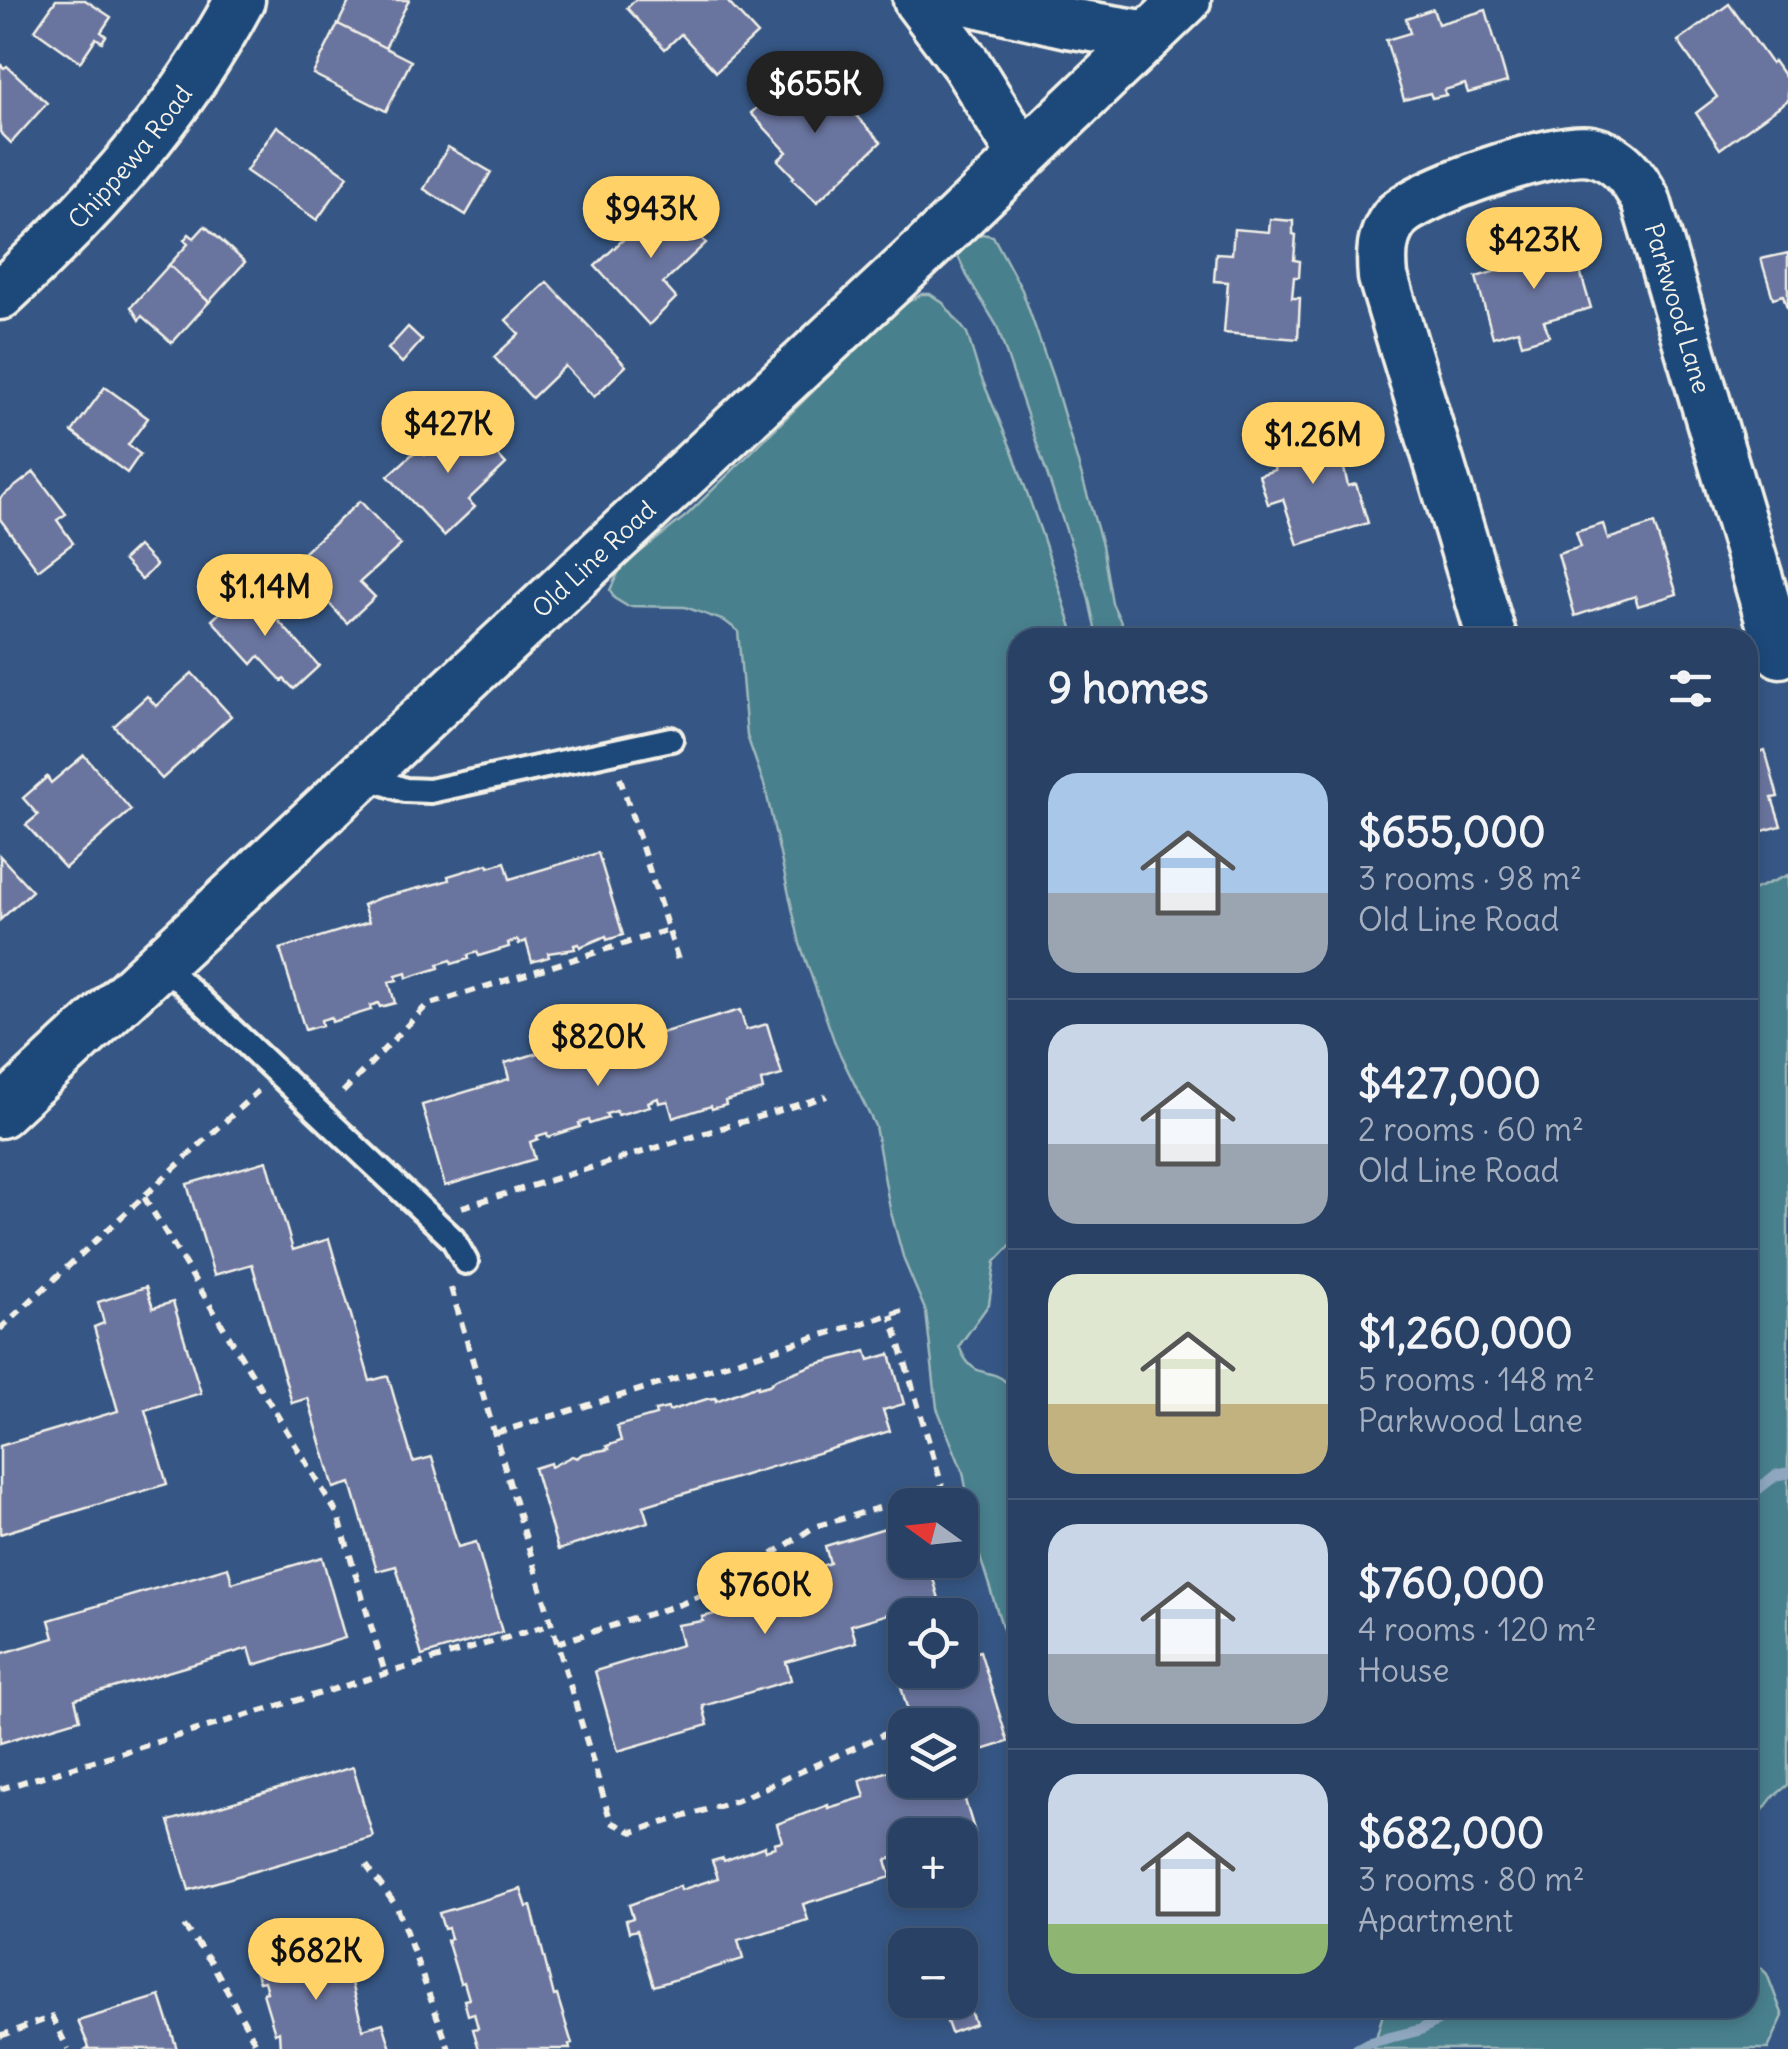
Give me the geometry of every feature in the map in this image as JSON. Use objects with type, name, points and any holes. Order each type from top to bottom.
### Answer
[{"type":"street","name":"Chippewa Road","points":[[0,295],[96,203],[142,149],[183,94],[240,0]]},
{"type":"street","points":[[918,0],[966,64],[1023,156]]},
{"type":"street","points":[[967,0],[1148,36]]},
{"type":"street","name":"Old Line Road","points":[[0,1113],[364,776],[1186,0]]},
{"type":"street","name":"Parkwood Lane","points":[[1489,628],[1383,277],[1381,256],[1385,236],[1396,216],[1432,192],[1546,156],[1589,150],[1623,167],[1635,179],[1646,201],[1772,656]]},
{"type":"lane","points":[[364,776],[405,790],[430,791],[671,739]]},
{"type":"lane","points":[[161,964],[447,1233],[466,1262]]},
{"type":"path","points":[[612,753],[678,960]]},
{"type":"path","points":[[341,1094],[427,1005],[668,930]]},
{"type":"path","points":[[0,1329],[277,1074]]},
{"type":"path","points":[[298,1094],[320,1074],[354,1107]]},
{"type":"path","points":[[826,1096],[458,1208],[439,1247],[611,1822],[633,1832],[734,1801],[888,1733]]},
{"type":"path","points":[[144,1196],[338,1515],[385,1673]]},
{"type":"path","points":[[496,1432],[909,1310]]},
{"type":"path","points":[[557,1643],[682,1604],[724,1586],[814,1527],[944,1489],[891,1315]]},
{"type":"path","points":[[0,1789],[552,1624]]},
{"type":"path","points":[[366,1866],[397,1907],[449,2049]]},
{"type":"path","points":[[184,1926],[212,1963],[260,2049]]},
{"type":"path","points":[[0,2036],[52,2016],[68,2049]]},
{"type":"green space","points":[[993,236],[1022,290],[1053,378],[1102,545],[1112,603],[1124,628],[1095,628],[1088,595],[997,326],[957,254],[970,237]]},
{"type":"green space","points":[[922,294],[930,294],[943,303],[967,333],[1013,453],[1072,628],[1008,628],[1008,1248],[995,1262],[989,1304],[959,1346],[972,1367],[1001,1378],[1008,1385],[1008,1645],[978,1551],[978,1488],[966,1488],[937,1408],[926,1312],[904,1260],[890,1209],[875,1126],[836,1046],[800,944],[765,787],[747,736],[738,631],[725,621],[685,607],[627,606],[614,598],[610,590],[621,567],[687,515],[898,308]]},
{"type":"green space","points":[[1788,875],[1788,1785],[1758,1817],[1758,888]]},
{"type":"green space","points":[[1758,1965],[1767,1974],[1783,2016],[1768,2049],[1373,2049],[1382,2018],[1758,2018]]},
{"type":"building","points":[[56,0],[85,0],[111,17],[101,32],[106,36],[102,42],[96,38],[80,62],[35,30]]},
{"type":"building","points":[[350,0],[409,0],[385,48],[338,24]]},
{"type":"building","points":[[635,0],[726,0],[757,34],[716,72],[681,34],[665,49],[627,8]]},
{"type":"building","points":[[1729,4],[1788,81],[1788,100],[1720,149],[1696,113],[1717,97],[1678,41]]},
{"type":"building","points":[[1433,9],[1438,24],[1486,10],[1507,82],[1468,93],[1465,84],[1444,90],[1446,95],[1432,98],[1430,93],[1404,100],[1386,40],[1410,33],[1406,18]]},
{"type":"building","points":[[338,24],[411,61],[386,111],[313,74]]},
{"type":"building","points":[[0,64],[47,103],[11,143],[0,132]]},
{"type":"building","points":[[794,73],[819,100],[828,92],[840,104],[842,101],[881,142],[817,202],[792,179],[778,160],[787,152],[751,113]]},
{"type":"building","points":[[277,126],[348,176],[317,220],[246,171]]},
{"type":"building","points":[[448,147],[491,172],[466,215],[424,189]]},
{"type":"building","points":[[665,200],[706,243],[663,283],[676,298],[649,325],[595,266]]},
{"type":"building","points":[[1270,219],[1293,221],[1294,260],[1300,261],[1292,298],[1300,298],[1298,339],[1224,333],[1228,282],[1214,281],[1216,253],[1232,254],[1234,229],[1269,232]]},
{"type":"building","points":[[205,226],[245,262],[209,302],[169,265],[188,244],[184,240],[189,234],[194,238]]},
{"type":"building","points":[[1570,237],[1591,308],[1544,321],[1549,336],[1522,344],[1518,330],[1493,337],[1476,277],[1536,259],[1532,248]]},
{"type":"building","points":[[1788,253],[1788,310],[1783,295],[1773,298],[1761,259]]},
{"type":"building","points":[[169,265],[209,302],[172,343],[142,316],[139,320],[131,307]]},
{"type":"building","points":[[547,282],[626,366],[594,397],[565,366],[532,398],[494,357],[519,334],[506,320]]},
{"type":"building","points":[[408,327],[422,340],[402,363],[388,349]]},
{"type":"building","points":[[105,387],[148,418],[128,445],[140,454],[127,473],[72,432]]},
{"type":"building","points":[[464,419],[506,464],[468,500],[475,507],[444,536],[388,476],[419,448],[425,455]]},
{"type":"building","points":[[1327,428],[1335,452],[1340,451],[1348,486],[1356,484],[1368,523],[1298,545],[1283,499],[1268,504],[1259,475],[1275,470],[1267,447]]},
{"type":"building","points":[[34,472],[66,514],[57,520],[73,543],[38,570],[0,519],[0,498]]},
{"type":"building","points":[[360,501],[401,545],[360,582],[375,597],[347,623],[292,563]]},
{"type":"building","points":[[1603,524],[1608,539],[1654,524],[1677,594],[1638,606],[1635,596],[1575,616],[1558,554],[1581,547],[1576,532]]},
{"type":"building","points":[[138,546],[156,565],[142,580],[123,560]]},
{"type":"building","points":[[248,587],[319,666],[294,689],[259,656],[252,664],[212,620]]},
{"type":"building","points":[[192,673],[231,716],[162,779],[114,726],[147,696],[156,706]]},
{"type":"building","points":[[1758,749],[1765,750],[1778,797],[1772,798],[1781,826],[1758,832]]},
{"type":"building","points":[[84,755],[131,810],[65,868],[26,825],[38,815],[23,798],[47,777],[51,783]]},
{"type":"building","points":[[598,853],[623,935],[607,940],[606,936],[580,947],[574,945],[575,949],[548,953],[549,957],[532,962],[526,941],[519,944],[517,940],[508,943],[509,947],[479,956],[477,952],[468,955],[469,959],[452,964],[451,960],[407,978],[406,973],[389,982],[395,1003],[380,1007],[378,1003],[370,1006],[371,1010],[332,1022],[331,1017],[321,1020],[322,1025],[305,1030],[280,949],[369,922],[363,905],[449,880],[448,876],[505,862],[510,879]]},
{"type":"building","points":[[0,856],[32,891],[0,920]]},
{"type":"building","points":[[740,1010],[746,1030],[767,1024],[782,1075],[761,1081],[763,1090],[725,1101],[726,1105],[673,1118],[668,1101],[659,1103],[658,1098],[648,1102],[650,1106],[618,1115],[616,1111],[590,1124],[589,1120],[579,1123],[580,1127],[548,1137],[547,1133],[537,1136],[530,1142],[535,1159],[445,1186],[422,1105],[509,1079],[505,1063],[646,1020],[651,1036]]},
{"type":"building","points":[[267,1161],[293,1250],[329,1239],[370,1381],[388,1376],[413,1462],[432,1457],[458,1547],[476,1542],[502,1632],[422,1656],[396,1566],[377,1571],[351,1483],[334,1488],[308,1398],[292,1403],[252,1264],[214,1275],[187,1184]]},
{"type":"building","points":[[146,1287],[153,1308],[173,1302],[201,1393],[145,1410],[167,1484],[0,1534],[0,1446],[118,1411],[94,1327],[104,1323],[98,1302]]},
{"type":"building","points":[[866,1351],[869,1360],[890,1354],[904,1404],[883,1410],[890,1431],[643,1506],[648,1522],[558,1550],[534,1468],[550,1463],[551,1467],[572,1456],[609,1449],[607,1446],[621,1441],[617,1426],[656,1415],[655,1411],[669,1411],[707,1399],[716,1401],[758,1385],[769,1385],[813,1365]]},
{"type":"building","points":[[888,1527],[888,1578],[933,1578],[939,1598],[888,1598],[888,1614],[851,1625],[856,1642],[786,1662],[791,1680],[703,1706],[708,1725],[618,1751],[595,1671],[682,1645],[677,1625],[703,1621],[702,1617],[741,1606],[751,1607],[750,1603],[765,1599],[761,1584],[782,1582],[780,1578],[822,1569],[830,1563],[825,1546]]},
{"type":"building","points":[[322,1557],[345,1638],[254,1665],[249,1648],[75,1699],[80,1719],[0,1743],[0,1654],[54,1638],[49,1620],[228,1567],[232,1583]]},
{"type":"building","points":[[978,1652],[1008,1742],[978,1751],[978,1708],[907,1708],[901,1688],[978,1688]]},
{"type":"building","points":[[353,1767],[373,1837],[189,1890],[169,1821]]},
{"type":"building","points":[[888,1771],[888,1798],[964,1798],[970,1818],[888,1818],[888,1878],[803,1904],[808,1920],[738,1940],[743,1959],[654,1986],[637,1930],[629,1932],[626,1920],[633,1918],[629,1905],[680,1886],[681,1890],[718,1878],[712,1861],[724,1861],[765,1846],[765,1850],[775,1847],[774,1843],[782,1841],[777,1824],[828,1805],[865,1797],[860,1780]]},
{"type":"building","points":[[521,1889],[527,1907],[531,1906],[554,1996],[557,1995],[572,2044],[570,2049],[479,2049],[473,2029],[478,2028],[474,2013],[468,2015],[464,2000],[469,1999],[447,1940],[451,1938],[448,1928],[444,1929],[439,1913]]},
{"type":"building","points":[[336,1942],[342,1961],[345,1960],[363,2029],[383,2023],[391,2049],[280,2049],[279,2031],[275,2033],[263,1993],[267,1992],[264,1981],[259,1982],[254,1967]]},
{"type":"building","points":[[160,1996],[177,2049],[86,2049],[89,2047],[78,2021]]},
{"type":"building","points":[[946,2018],[973,2018],[975,2024],[951,2033]]},
{"type":"waterway","points":[[1758,1489],[1776,1475],[1788,1473]]},
{"type":"waterway","points":[[1357,2049],[1420,2030],[1442,2018]]}]
